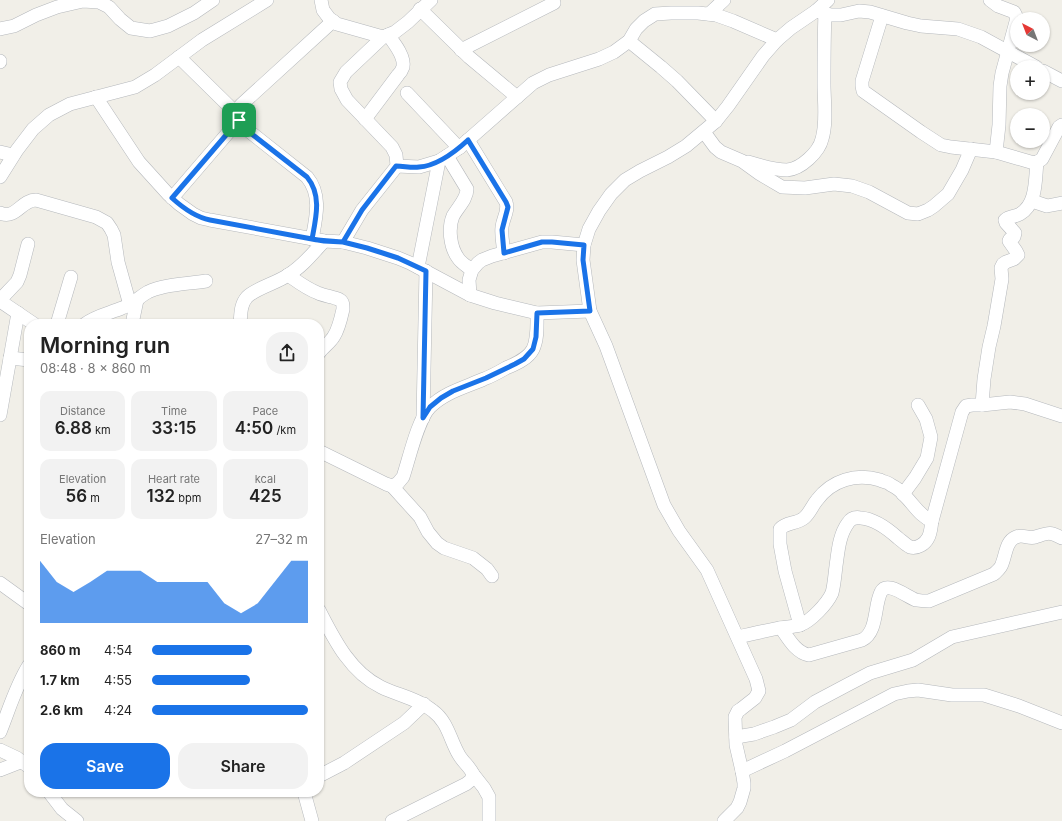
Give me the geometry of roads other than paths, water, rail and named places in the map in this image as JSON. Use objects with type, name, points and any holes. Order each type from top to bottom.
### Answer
[{"type":"street","points":[[0,29],[14,26],[56,7],[83,1],[99,2],[109,7],[131,28],[150,31],[168,26],[194,13],[213,0]]},
{"type":"street","points":[[0,177],[13,155],[33,129],[49,115],[70,104],[135,87],[155,76],[179,56],[202,40],[267,0]]},
{"type":"street","points":[[321,0],[323,10],[329,18],[337,24],[386,36],[401,55],[403,67],[365,118]]},
{"type":"street","points":[[343,242],[362,210],[396,166],[396,155],[392,147],[348,100],[341,89],[340,82],[346,72],[386,36],[395,32],[408,22],[430,0]]},
{"type":"street","points":[[709,14],[724,0]]},
{"type":"street","points":[[724,821],[737,808],[744,788],[736,745],[735,717],[741,708],[755,698],[759,690],[756,679],[738,637],[707,570],[679,532],[664,505],[606,346],[590,311],[583,260],[584,245],[589,229],[611,194],[625,180],[668,157],[686,146],[704,132],[716,121],[728,106],[763,56],[777,40],[791,28],[820,12],[828,0]]},
{"type":"street","points":[[990,0],[998,6],[1014,12],[1017,18],[1002,73],[996,152]]},
{"type":"street","points":[[461,50],[554,3]]},
{"type":"street","points":[[420,9],[461,50],[517,97]]},
{"type":"street","points":[[820,12],[831,15],[870,12],[921,26],[958,28],[981,37],[1024,60]]},
{"type":"street","points":[[704,132],[721,152],[742,161],[787,170],[805,162],[814,154],[820,146],[824,130],[825,112],[824,67],[820,12]]},
{"type":"street","points":[[396,166],[419,168],[443,159],[463,144],[534,83],[549,75],[599,60],[614,52],[629,41],[644,21],[655,14],[698,13],[716,15],[777,40]]},
{"type":"street","points":[[882,16],[862,81],[863,91],[921,132],[941,144],[951,147],[996,152],[1034,163],[1042,159],[1062,125]]},
{"type":"street","points":[[172,198],[238,117],[241,105],[333,21]]},
{"type":"street","points":[[629,41],[661,67],[716,121]]},
{"type":"street","points":[[179,56],[238,117],[244,128],[307,177],[312,183],[317,202],[318,240],[298,268],[247,298],[242,306],[241,319]]},
{"type":"street","points":[[1050,75],[1062,81]]},
{"type":"street","points":[[407,93],[463,144],[506,202],[508,207],[502,230],[504,253]]},
{"type":"street","points":[[96,97],[139,162],[172,198],[201,218],[318,240],[343,242],[367,248],[398,258],[470,295],[495,303],[537,313],[590,311]]},
{"type":"street","points":[[742,161],[760,174],[782,186],[805,188],[834,184],[852,186],[869,192],[908,213],[918,214],[928,210],[948,194],[962,170],[971,149]]},
{"type":"street","points":[[0,152],[13,155]]},
{"type":"street","points":[[423,418],[422,269],[443,159]]},
{"type":"street","points":[[443,159],[467,189],[467,194],[453,216],[451,225],[451,240],[457,257],[462,263],[472,270]]},
{"type":"street","points":[[982,405],[984,379],[1001,285],[1001,268],[1003,264],[1018,255],[1009,241],[1015,236],[1015,233],[1005,220],[1008,217],[1021,214],[1032,201],[1037,162]]},
{"type":"street","points":[[0,213],[5,215],[10,214],[15,212],[30,200],[36,200],[96,217],[107,223],[114,236],[119,268],[133,303],[132,319]]},
{"type":"street","points":[[1032,201],[1046,206],[1062,204]]},
{"type":"street","points":[[470,295],[469,280],[472,270],[482,260],[542,242],[584,245]]},
{"type":"street","points":[[27,319],[0,300],[14,286],[20,275],[28,244]]},
{"type":"street","points":[[288,275],[308,289],[341,301],[343,308],[336,332],[333,338],[324,346]]},
{"type":"street","points":[[58,319],[71,277]]},
{"type":"street","points":[[93,319],[133,303],[147,292],[156,289],[166,286],[206,282]]},
{"type":"street","points":[[0,415],[18,313]]},
{"type":"street","points":[[392,486],[398,483],[403,477],[423,418],[430,407],[453,391],[486,378],[524,359],[533,349],[535,343],[537,313]]},
{"type":"street","points":[[10,358],[24,359]]},
{"type":"street","points":[[738,637],[800,625],[810,619],[823,607],[832,593],[840,544],[844,531],[848,523],[856,517],[864,518],[888,529],[910,546],[914,547],[923,544],[926,541],[929,537],[932,520],[962,412],[968,405],[1010,402],[1025,404],[1062,416]]},
{"type":"street","points":[[903,494],[927,458],[931,437],[926,419],[918,405]]},
{"type":"street","points":[[324,453],[392,486],[420,517],[428,532],[437,544],[473,558],[487,569],[492,576]]},
{"type":"street","points":[[800,625],[785,570],[780,544],[780,529],[784,525],[801,520],[809,513],[826,490],[842,480],[853,478],[872,478],[890,484],[903,494],[925,518],[932,520]]},
{"type":"street","points":[[781,628],[798,651],[809,655],[862,640],[869,634],[873,624],[879,594],[884,588],[887,587],[895,589],[918,601],[929,601],[994,574],[1002,566],[1008,544],[1020,535],[1032,538],[1051,533],[1062,538]]},
{"type":"street","points":[[0,584],[24,601]]},
{"type":"street","points":[[736,737],[754,734],[791,720],[815,702],[847,685],[870,674],[913,660],[952,637],[1062,612]]},
{"type":"street","points":[[324,619],[347,659],[365,677],[380,687],[424,704],[433,710],[442,720],[459,757],[471,770],[489,797],[489,821]]},
{"type":"street","points":[[0,732],[24,673]]},
{"type":"street","points":[[742,771],[785,751],[894,694],[908,691],[918,690],[952,694],[984,695],[1019,706],[1062,724]]},
{"type":"street","points":[[324,773],[344,763],[404,723],[424,704]]},
{"type":"street","points":[[0,750],[24,763]]},
{"type":"street","points":[[0,770],[24,764]]},
{"type":"street","points":[[392,821],[466,784],[471,780],[474,774]]},
{"type":"street","points":[[56,797],[62,809],[77,821]]},
{"type":"street","points":[[305,797],[312,821]]}]
